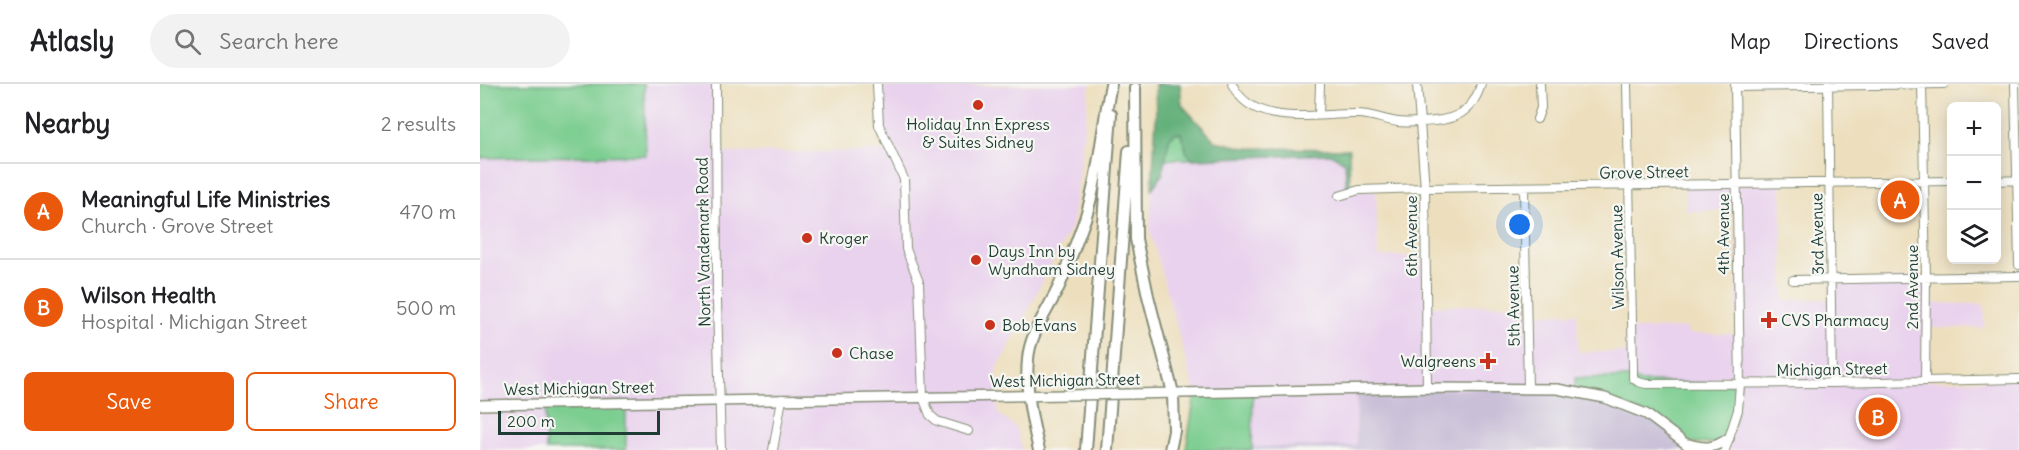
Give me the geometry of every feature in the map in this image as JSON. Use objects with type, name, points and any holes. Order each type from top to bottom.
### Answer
[{"type":"highway","points":[[1039,450],[1029,395],[1028,358],[1033,338],[1060,285],[1085,218],[1096,177],[1112,84]]},
{"type":"highway","points":[[1086,450],[1112,84]]},
{"type":"highway","points":[[1135,86],[1136,239],[1173,393],[1174,431],[1170,450]]},
{"type":"highway","points":[[1107,450],[1135,86]]},
{"type":"main road","name":"West Michigan Street","points":[[480,405],[1528,388],[1557,389],[1605,398],[1646,414],[1690,446]]},
{"type":"main road","points":[[1690,446],[1712,448],[1729,438]]},
{"type":"street","name":"North Vandemark Road","points":[[716,84],[721,450]]},
{"type":"street","points":[[877,84],[879,125],[904,178],[906,249],[920,282],[923,397],[930,415],[938,421],[969,431]]},
{"type":"street","points":[[1232,84],[1237,96],[1254,108],[1270,114],[1357,114],[1399,122],[1440,121],[1454,117],[1472,104],[1480,84]]},
{"type":"street","points":[[1320,84],[1320,115]]},
{"type":"street","name":"6th Avenue","points":[[1417,84],[1425,188],[1427,388]]},
{"type":"street","points":[[1537,119],[1541,108],[1540,84]]},
{"type":"street","name":"Wilson Avenue","points":[[1627,84],[1634,378],[1646,384]]},
{"type":"street","name":"2nd Avenue","points":[[1922,84],[1926,278],[1925,381]]},
{"type":"street","points":[[1735,85],[1944,84]]},
{"type":"street","points":[[2015,84],[2019,265]]},
{"type":"street","name":"4th Avenue","points":[[1725,450],[1738,410],[1740,384],[1735,85]]},
{"type":"street","name":"3rd Avenue","points":[[1828,85],[1832,383]]},
{"type":"street","points":[[2001,180],[2018,180]]},
{"type":"street","name":"Grove Street","points":[[1339,196],[1359,190],[1425,188],[1947,181]]},
{"type":"street","name":"5th Avenue","points":[[1524,188],[1528,388]]},
{"type":"street","points":[[1793,280],[2019,276]]},
{"type":"street","name":"Michigan Street","points":[[1646,384],[2019,379]]},
{"type":"street","points":[[773,450],[782,399]]},
{"type":"shaded area","points":[[644,84],[716,84],[716,153],[890,151],[884,139],[877,87],[1090,84],[1072,225],[996,371],[998,413],[1016,428],[1022,450],[626,450],[626,402],[545,404],[546,450],[480,450],[480,158],[645,155]]},
{"type":"shaded area","points":[[1330,154],[1345,162],[1348,192],[1376,190],[1378,256],[1425,257],[1426,306],[1527,304],[1528,314],[1577,313],[1578,352],[1632,352],[1632,329],[1687,328],[1688,334],[1738,334],[1736,210],[1686,211],[1685,185],[1781,183],[1784,300],[1831,299],[1831,281],[1926,278],[1926,303],[1984,304],[1984,328],[1925,328],[1925,381],[2019,379],[2019,450],[1725,450],[1734,425],[1575,379],[1575,392],[1357,390],[1356,447],[1252,447],[1253,392],[1195,393],[1150,231],[1152,189],[1162,175],[1165,159]]},
{"type":"shaded area","points":[[1557,389],[1646,414],[1694,450],[1252,450],[1252,447],[1356,446],[1357,390]]},
{"type":"green space","points":[[480,84],[644,84],[646,155],[480,158]]},
{"type":"green space","points":[[1155,84],[1180,84],[1182,105],[1215,141],[1245,148],[1349,149],[1350,192],[1347,192],[1345,162],[1330,154],[1194,159],[1187,153],[1181,133],[1175,133],[1169,139],[1162,175],[1152,189],[1156,117]]},
{"type":"green space","points":[[1180,132],[1187,153],[1194,159],[1165,159],[1169,138]]},
{"type":"green space","points":[[1575,378],[1633,378],[1639,382],[1740,384],[1734,425],[1721,444],[1686,443],[1646,414],[1575,392]]},
{"type":"green space","points":[[1253,392],[1252,450],[1186,450],[1195,393]]},
{"type":"green space","points":[[626,402],[626,450],[546,450],[545,404]]},
{"type":"place","name":"Holiday Inn Express & Suites Sidney","points":[[978,105]]},
{"type":"place","name":"Meaningful Life Ministries","points":[[1900,200]]},
{"type":"place","name":"Kroger","points":[[807,238]]},
{"type":"place","name":"Days Inn by Wyndham Sidney","points":[[976,260]]},
{"type":"place","name":"CVS Pharmacy","points":[[1769,320]]},
{"type":"place","name":"Bob Evans","points":[[990,325]]},
{"type":"place","name":"Chase","points":[[837,353]]},
{"type":"place","name":"Walgreens","points":[[1488,361]]},
{"type":"place","name":"Wilson Health","points":[[1878,417]]}]
